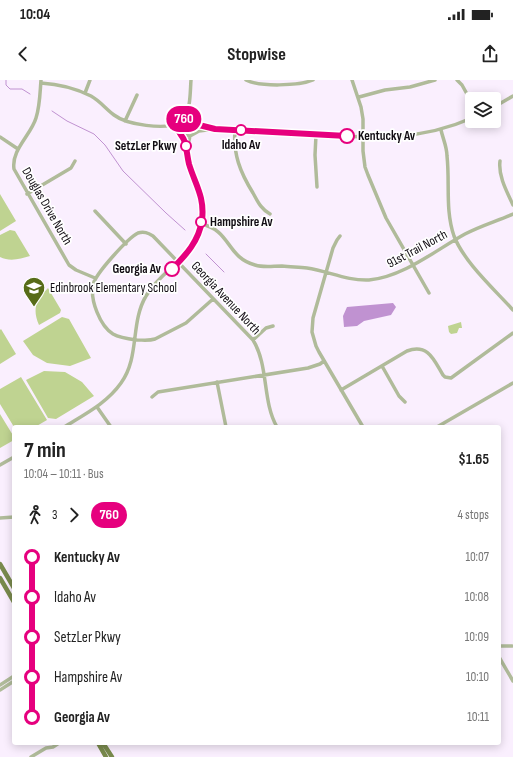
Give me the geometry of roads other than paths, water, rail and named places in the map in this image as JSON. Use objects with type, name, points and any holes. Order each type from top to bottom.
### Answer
[{"type":"main road","points":[[0,564],[12,585]]},
{"type":"main road","points":[[0,578],[12,599]]},
{"type":"main road","points":[[99,745],[106,757]]},
{"type":"main road","points":[[104,745],[113,757]]},
{"type":"main road","points":[[107,745],[113,757]]},
{"type":"street","points":[[85,93],[90,80]]},
{"type":"street","points":[[0,137],[18,149],[32,128],[37,117],[41,81],[62,85],[85,93],[115,116],[125,121],[145,125],[174,126],[183,120],[187,113],[191,80]]},
{"type":"street","points":[[246,80],[261,84],[286,85],[303,84],[313,80]]},
{"type":"street","points":[[352,80],[359,97],[363,119],[364,159],[368,175],[386,218],[429,293]]},
{"type":"street","points":[[359,97],[435,80]]},
{"type":"street","points":[[457,80],[466,92]]},
{"type":"street","points":[[125,121],[137,95]]},
{"type":"street","points":[[501,103],[513,96]]},
{"type":"street","points":[[189,102],[190,115],[196,127],[195,133]]},
{"type":"street","points":[[183,120],[187,119],[215,129]]},
{"type":"street","points":[[182,136],[190,136],[202,130],[215,129],[316,135],[398,137],[441,130],[465,121]]},
{"type":"street","points":[[67,425],[111,396],[125,378],[131,363],[138,316],[146,297],[156,284],[178,263],[192,246],[201,224],[201,199],[189,164],[182,136],[179,131],[179,123]]},
{"type":"street","points":[[166,126],[179,131]]},
{"type":"street","points":[[235,130],[235,151],[240,171],[263,210],[270,214]]},
{"type":"street","points":[[441,130],[447,155],[449,215],[456,240],[471,264],[513,310]]},
{"type":"street","points":[[316,135],[315,155],[317,187]]},
{"type":"street","points":[[187,153],[190,136]]},
{"type":"street","name":"Douglas Drive North","points":[[18,149],[14,160],[14,169],[69,265],[76,270],[95,278]]},
{"type":"street","points":[[27,194],[71,168],[75,161]]},
{"type":"street","points":[[500,161],[499,166],[501,175],[513,205]]},
{"type":"street","points":[[95,211],[126,244],[104,266],[95,278],[92,291],[93,303],[109,331],[117,336],[150,341],[191,319],[213,298]]},
{"type":"street","name":"91st Trail North","points":[[201,224],[221,233],[236,255],[255,265],[269,267],[297,267],[347,278],[369,280],[392,275],[476,229],[513,214]]},
{"type":"street","name":"Georgia Avenue North","points":[[126,244],[134,236],[141,232],[149,234],[253,340],[258,350],[272,416],[276,425]]},
{"type":"street","points":[[340,236],[333,248],[314,311],[312,332],[316,346],[324,361],[362,425]]},
{"type":"street","points":[[253,340],[266,328],[273,326]]},
{"type":"street","points":[[341,390],[407,351],[417,349],[421,349],[430,354],[445,377],[451,378],[513,333]]},
{"type":"street","points":[[152,397],[158,392],[308,368],[324,361]]},
{"type":"street","points":[[382,366],[399,396],[405,402]]},
{"type":"street","points":[[217,382],[226,425]]},
{"type":"street","points":[[440,425],[513,383]]},
{"type":"street","points":[[97,406],[110,425]]},
{"type":"street","points":[[0,465],[12,458]]},
{"type":"street","points":[[0,518],[12,517]]},
{"type":"street","points":[[501,646],[512,646]]},
{"type":"street","points":[[501,660],[513,681]]},
{"type":"street","points":[[0,685],[12,677]]},
{"type":"street","points":[[0,690],[12,682]]},
{"type":"street","points":[[31,757],[46,748],[56,745]]},
{"type":"waterway","points":[[6,80],[6,85],[10,89],[22,89],[30,94]]},
{"type":"waterway","points":[[52,111],[67,121],[94,134],[105,145],[123,171],[185,230]]},
{"type":"waterway","points":[[206,254],[224,272]]},
{"type":"place","name":"Idaho Av","points":[[241,130]]},
{"type":"place","name":"Kentucky Av","points":[[347,136]]},
{"type":"place","name":"SetzLer Pkwy","points":[[186,146]]},
{"type":"place","name":"Hampshire Av","points":[[201,222]]},
{"type":"place","name":"Georgia Av","points":[[172,269]]},
{"type":"place","name":"Edinbrook Elementary School","points":[[34,308]]}]
